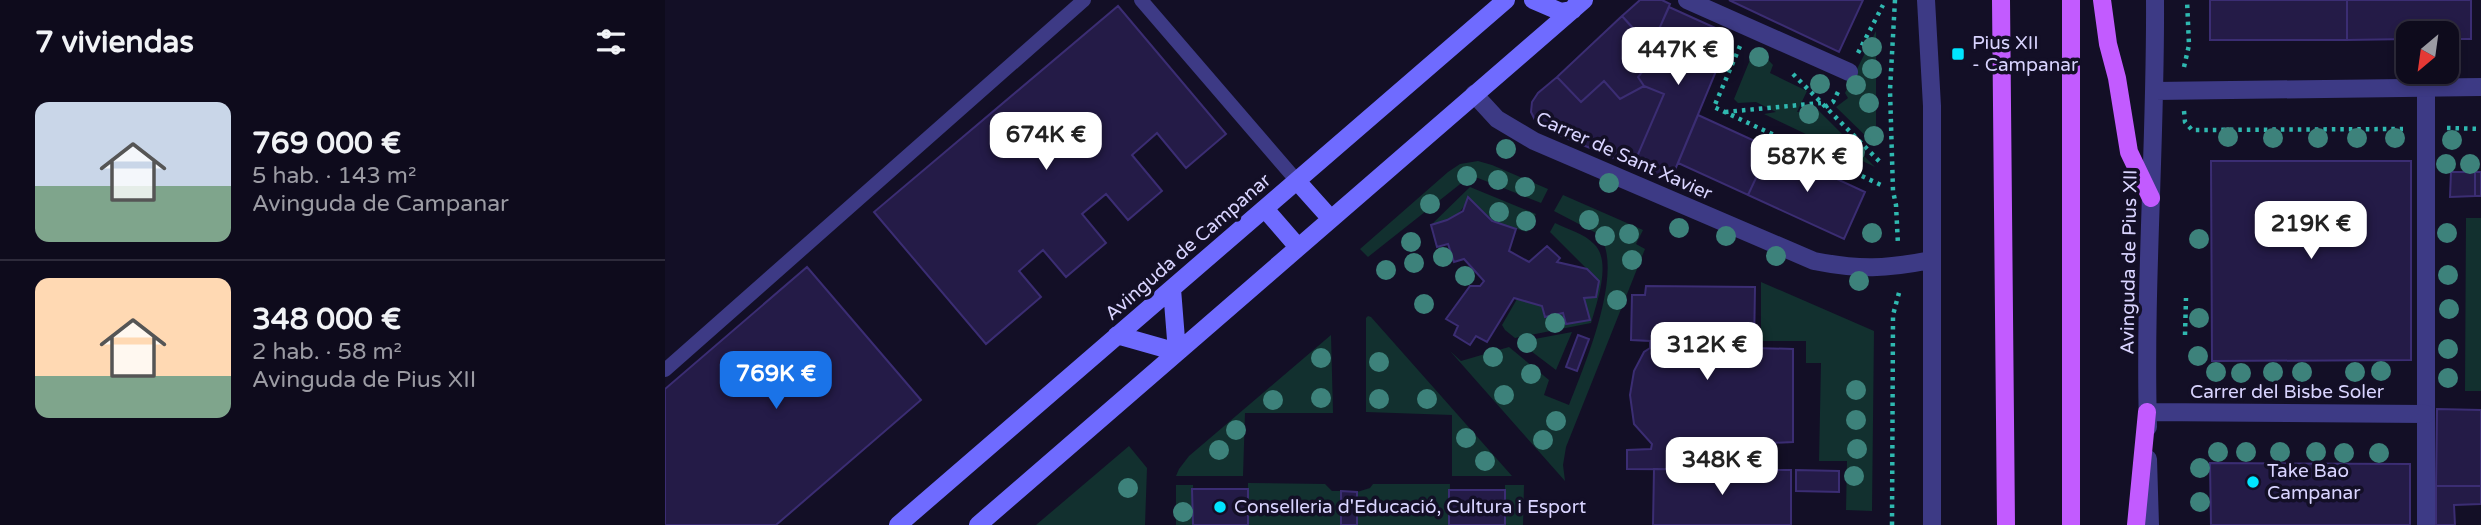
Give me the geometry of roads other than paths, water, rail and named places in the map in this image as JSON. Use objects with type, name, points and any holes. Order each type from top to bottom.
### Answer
[{"type":"main road","name":"Avinguda de Campanar","points":[[898,525],[1506,0]]},
{"type":"main road","points":[[1533,0],[1561,12],[1578,3]]},
{"type":"main road","points":[[2001,0],[2006,525]]},
{"type":"main road","points":[[2071,0],[2071,525]]},
{"type":"main road","points":[[2102,0],[2129,152],[2151,198]]},
{"type":"main road","points":[[978,525],[1578,3]]},
{"type":"main road","points":[[1297,181],[1331,219]]},
{"type":"main road","points":[[1265,209],[1298,247]]},
{"type":"main road","points":[[1172,289],[1177,352]]},
{"type":"main road","points":[[1117,335],[1177,352]]},
{"type":"main road","points":[[2136,525],[2147,412]]},
{"type":"street","points":[[1687,0],[1849,72]]},
{"type":"street","points":[[1927,0],[1932,106],[1932,525]]},
{"type":"street","name":"Avinguda de Pius XII","points":[[2150,525],[2147,412],[2155,0]]},
{"type":"street","points":[[2426,86],[2426,525]]},
{"type":"street","points":[[2155,91],[2481,87]]},
{"type":"street","name":"Carrer de Sant Xavier","points":[[1474,94],[1497,119],[1534,141],[1814,261],[1862,269],[1931,260]]},
{"type":"street","name":"Carrer del Bisbe Soler","points":[[2147,412],[2426,414]]},
{"type":"lane","points":[[665,370],[1084,0]]},
{"type":"lane","points":[[1141,0],[1297,181]]},
{"type":"place","name":"Pius XII - Campanar","points":[[1958,54]]},
{"type":"place","name":"Take Bao Campanar","points":[[2253,482]]},
{"type":"place","name":"Conselleria d'Educació, Cultura i Esport","points":[[1220,507]]}]
